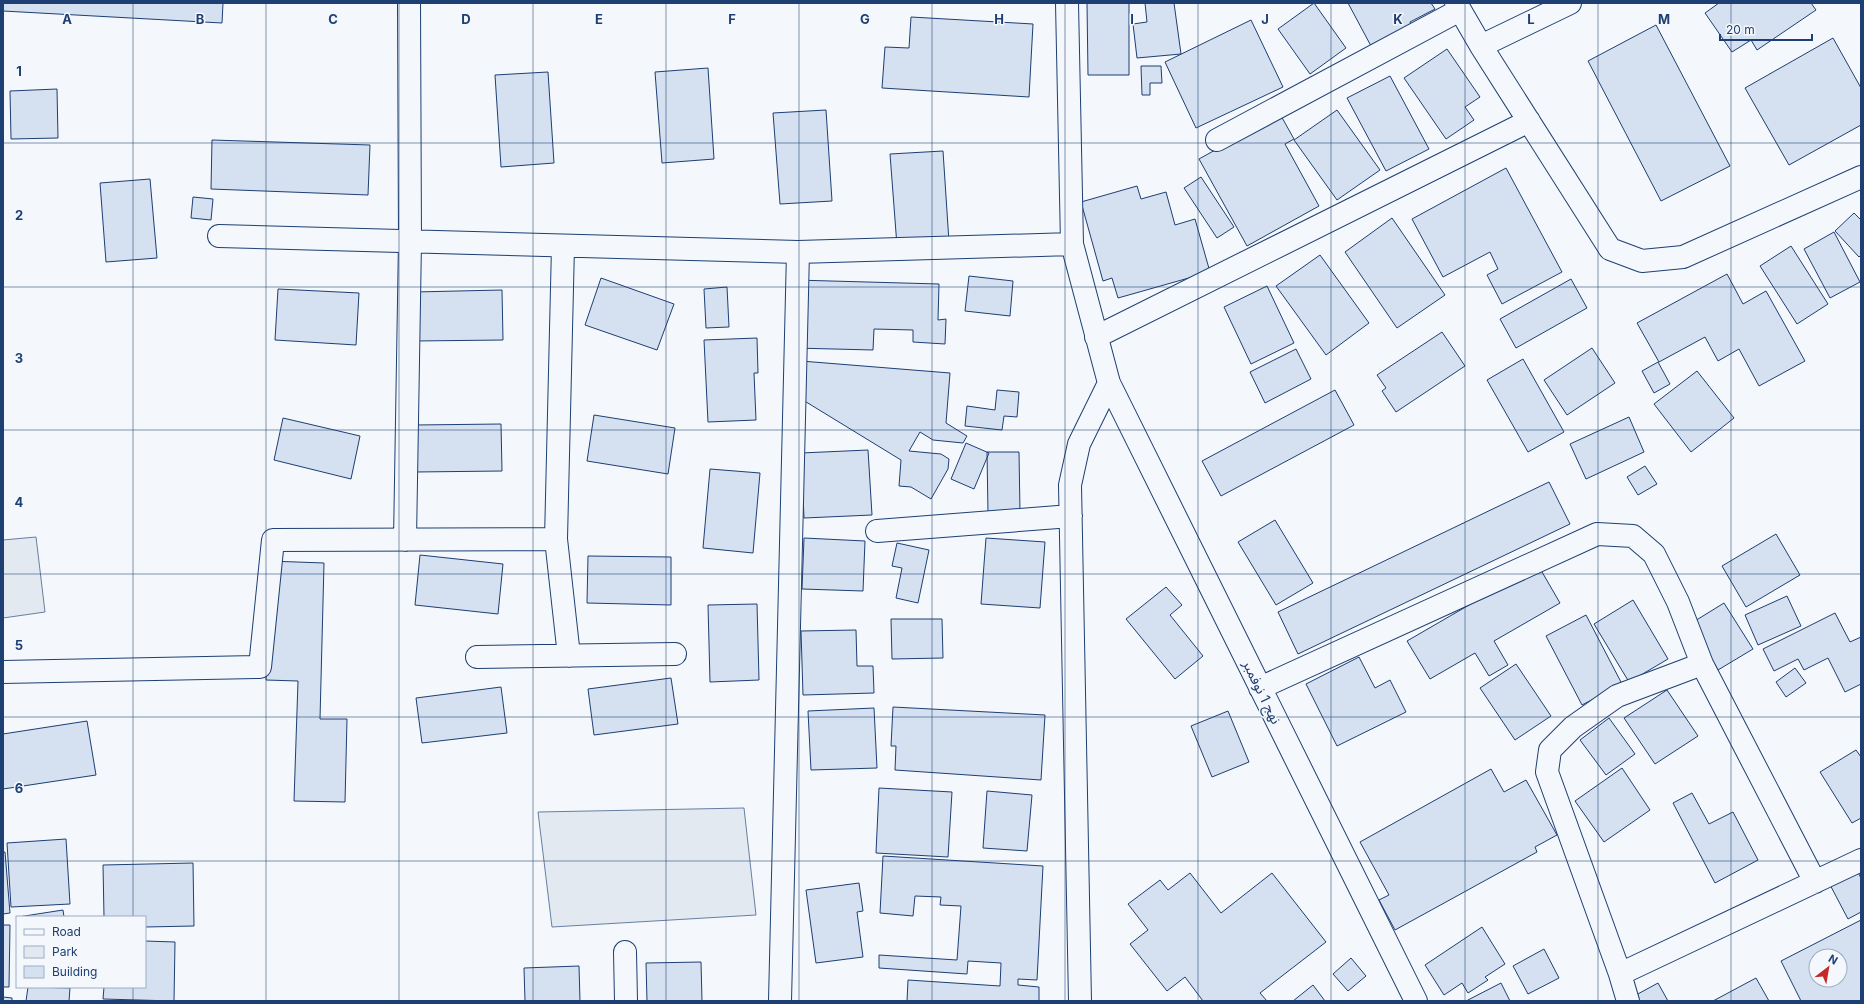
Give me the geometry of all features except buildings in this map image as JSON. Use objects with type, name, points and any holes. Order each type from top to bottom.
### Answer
[{"type":"street","points":[[405,540],[410,241],[409,3]]},
{"type":"street","name":"نهج 1 نوفمبر","points":[[1067,3],[1072,244],[1109,384],[1416,1001]]},
{"type":"street","points":[[1481,46],[1570,3]]},
{"type":"street","points":[[1217,140],[1458,6],[1481,46],[1610,249],[1642,261],[1683,257],[1861,177]]},
{"type":"street","points":[[1096,337],[1529,121]]},
{"type":"street","points":[[219,236],[798,252],[1072,244]]},
{"type":"street","points":[[563,246],[556,539],[569,656]]},
{"type":"street","points":[[780,1001],[798,252]]},
{"type":"street","points":[[1080,1001],[1070,485],[1079,444],[1109,384]]},
{"type":"street","points":[[877,531],[1071,516]]},
{"type":"street","points":[[1260,688],[1597,534],[1633,536],[1654,554],[1678,602],[1702,664],[1815,882]]},
{"type":"street","points":[[3,672],[260,667],[273,540],[556,539]]},
{"type":"street","points":[[477,657],[676,654]]},
{"type":"street","points":[[1628,1001],[1620,974],[1547,772],[1550,750],[1573,727],[1617,696],[1702,664]]},
{"type":"street","points":[[1620,974],[1861,860]]},
{"type":"street","points":[[625,952],[626,1001]]},
{"type":"green space","points":[[36,537],[45,612],[3,618],[3,540]]},
{"type":"green space","points":[[744,808],[756,915],[552,927],[538,812]]}]
